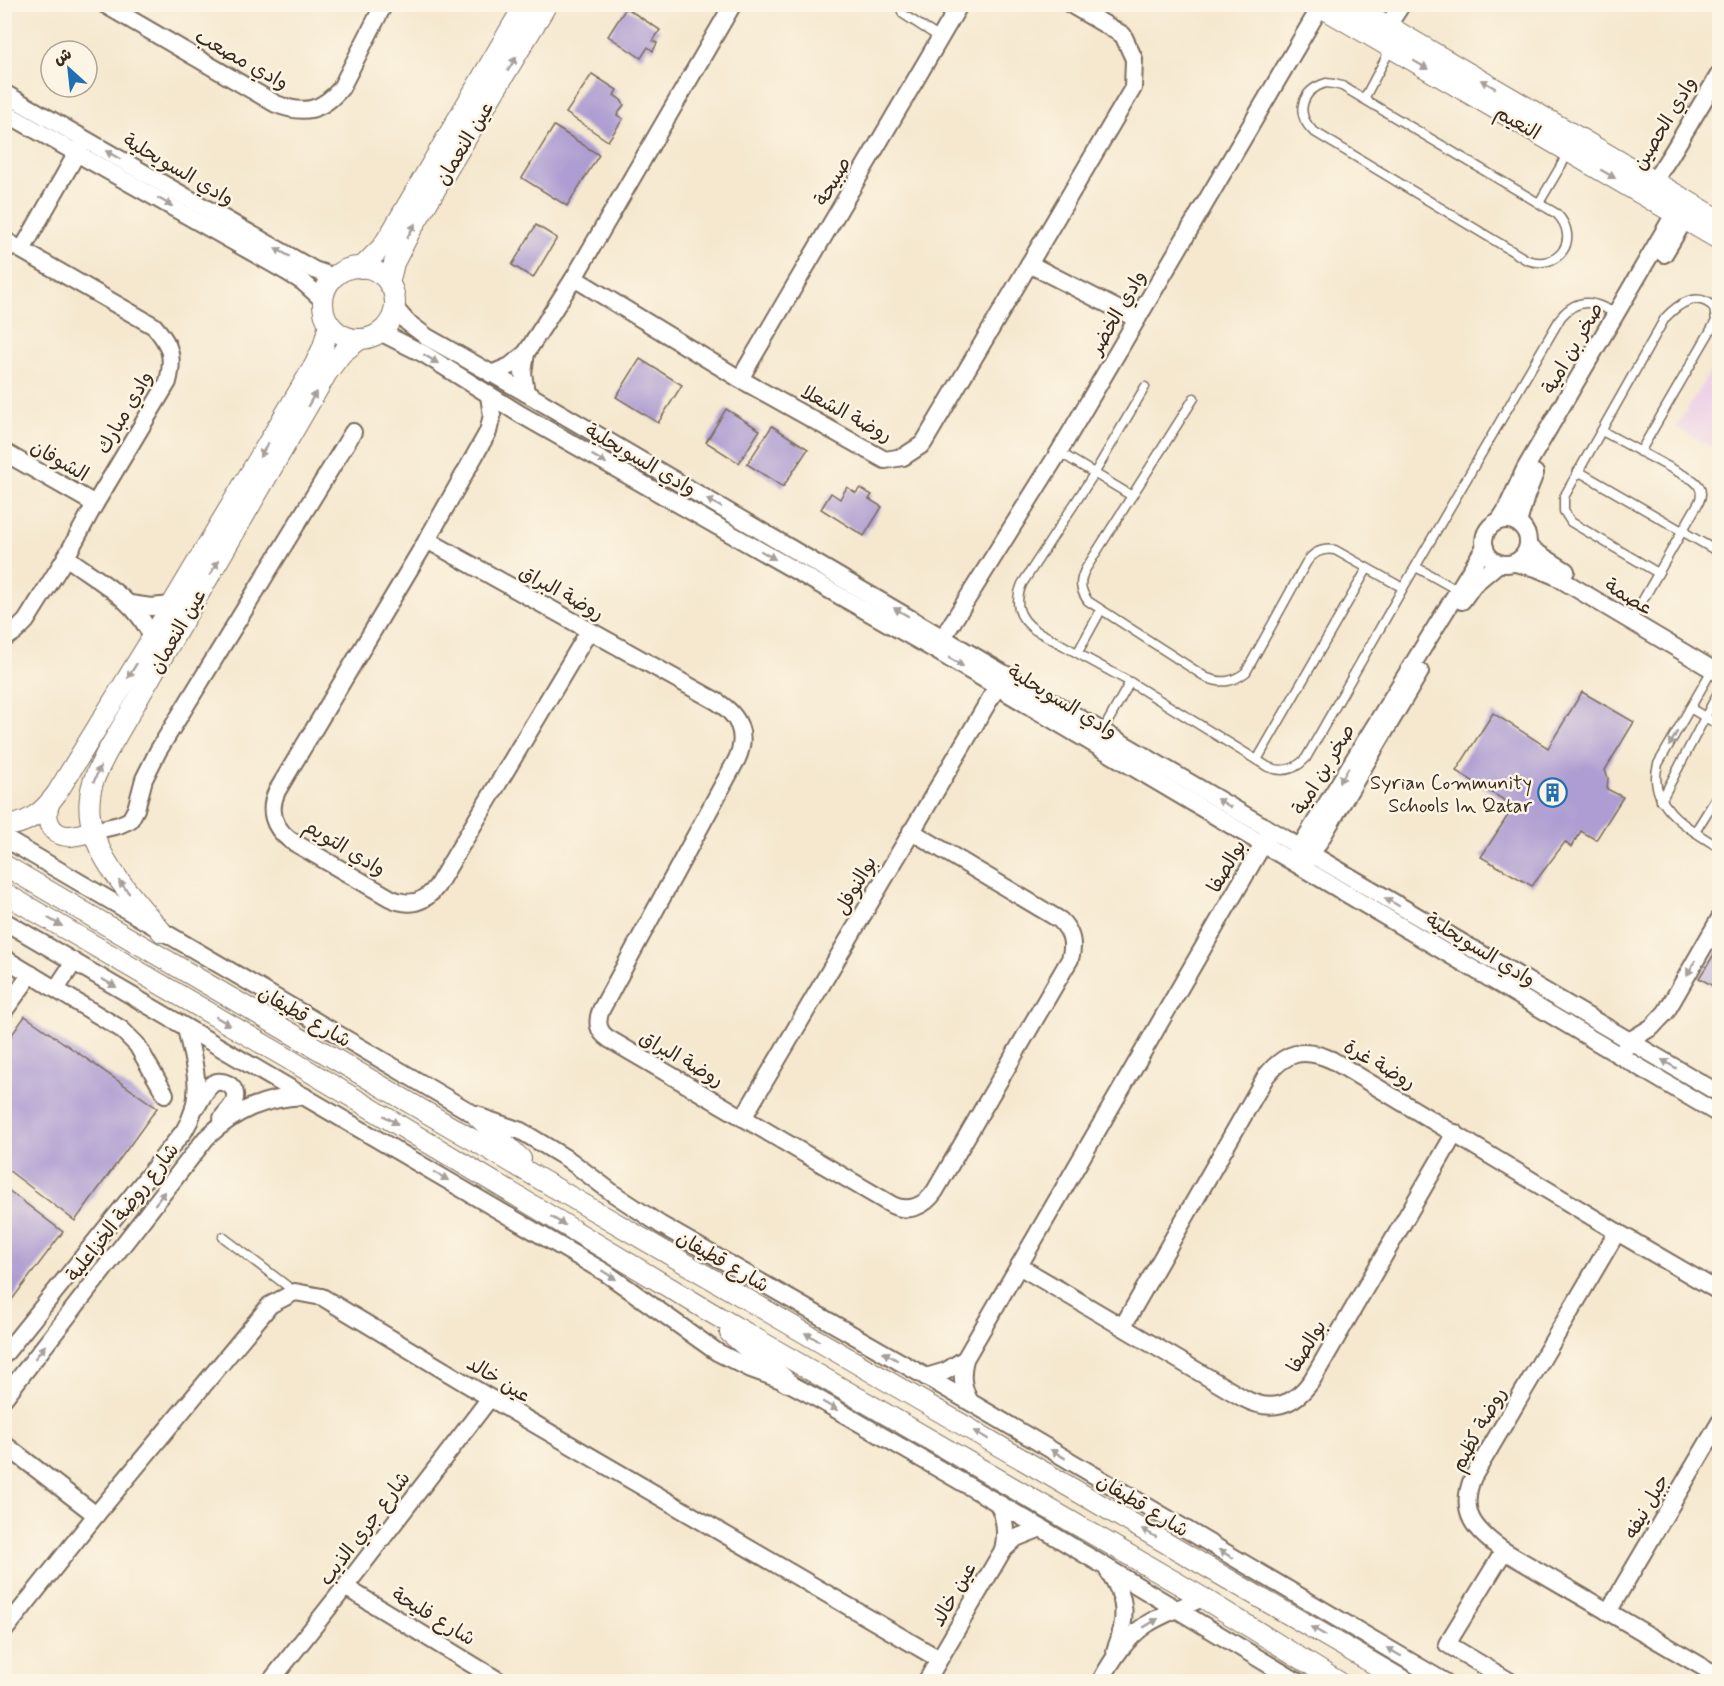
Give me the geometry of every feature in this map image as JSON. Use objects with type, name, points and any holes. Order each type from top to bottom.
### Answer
[{"type":"street","name":"وادي مصعب","points":[[104,4],[276,104],[290,109],[305,110],[319,107],[332,99],[341,88],[384,4]]},
{"type":"street","name":"عين النعمان","points":[[361,268],[382,247],[391,234],[525,4]]},
{"type":"street","name":"عين النعمان","points":[[389,284],[394,263],[411,230],[547,4]]},
{"type":"street","points":[[491,374],[510,366],[526,353],[574,278],[733,4]]},
{"type":"street","name":"صبيحة","points":[[740,379],[960,4]]},
{"type":"street","name":"روضة الشعلا","points":[[574,278],[740,379],[885,460],[903,457],[923,444],[1133,88],[1134,59],[1122,35],[1070,4]]},
{"type":"street","name":"النعيم","points":[[1350,4],[1385,38],[1569,152],[1649,189]]},
{"type":"street","points":[[1385,38],[1402,4]]},
{"type":"street","name":"النعيم","points":[[1319,5],[1385,38],[1684,209],[1719,240]]},
{"type":"street","name":"وادي الخضر","points":[[939,644],[1059,453],[1319,5]]},
{"type":"street","name":"وادي الحصين","points":[[1649,189],[1719,73]]},
{"type":"street","name":"وادي السويحلية","points":[[4,93],[81,146],[303,282],[323,300]]},
{"type":"street","name":"وادي السويحلية","points":[[4,112],[81,146],[314,270],[335,277]]},
{"type":"street","points":[[22,250],[81,146]]},
{"type":"street","name":"النعيم","points":[[1684,209],[1719,220]]},
{"type":"street","name":"صخر بن امية","points":[[1499,521],[1526,469],[1617,314],[1684,209]]},
{"type":"street","name":"صخر بن امية","points":[[1518,523],[1533,477],[1684,209]]},
{"type":"street","name":"وادي مبارك","points":[[4,240],[154,326],[164,337],[170,351],[172,367],[168,382],[66,557],[26,621],[16,632],[4,639]]},
{"type":"street","points":[[1029,264],[1137,319]]},
{"type":"street","points":[[361,268],[380,274],[389,284],[394,307],[390,321],[380,332],[360,339],[348,338],[329,324],[323,308],[323,300],[329,283],[335,277],[342,272],[361,268]]},
{"type":"street","name":"وادي السويحلية","points":[[394,307],[416,329],[526,393],[939,644],[1302,858],[1719,1115]]},
{"type":"street","name":"عين النعمان","points":[[4,826],[33,817],[50,802],[172,605],[315,364],[323,347],[329,324]]},
{"type":"street","name":"وادي السويحلية","points":[[380,332],[424,354],[520,414],[939,644]]},
{"type":"street","name":"عين النعمان","points":[[162,932],[106,861],[93,831],[89,813],[93,782],[106,754],[327,373],[342,353],[360,339]]},
{"type":"street","points":[[526,353],[524,373],[526,393]]},
{"type":"street","name":"وادي التويم","points":[[489,396],[492,415],[488,432],[427,540],[277,791],[272,806],[274,822],[284,835],[390,898],[407,904],[425,899],[432,893],[589,631]]},
{"type":"street","name":"وادي التويم","points":[[488,432],[503,421],[520,414]]},
{"type":"street","points":[[50,802],[46,817],[54,831],[60,835],[68,836],[125,823],[133,815],[144,779],[154,757],[353,432]]},
{"type":"street","name":"الشوفان","points":[[4,452],[95,504]]},
{"type":"street","points":[[1512,520],[1518,523],[1527,534],[1528,547],[1521,559],[1507,563],[1490,557],[1485,547],[1485,534],[1493,524],[1512,520]]},
{"type":"street","name":"روضة البراق","points":[[427,540],[731,712],[740,728],[742,747],[601,1010],[598,1021],[601,1032],[609,1039],[743,1118],[898,1208],[905,1209],[920,1206],[935,1191],[1073,950],[1070,933],[1060,920],[911,831]]},
{"type":"street","name":"صخر بن امية","points":[[1302,858],[1457,590],[1485,547]]},
{"type":"street","name":"عصمة","points":[[1528,547],[1636,612],[1717,668]]},
{"type":"street","points":[[66,557],[130,604],[143,619],[152,638]]},
{"type":"street","name":"صخر بن امية","points":[[1302,858],[1474,584],[1507,563]]},
{"type":"street","name":"عصمة","points":[[1507,563],[1536,568],[1554,576],[1717,668]]},
{"type":"street","points":[[130,604],[151,607],[172,605]]},
{"type":"street","name":"بوالنوفل","points":[[743,1118],[1001,680]]},
{"type":"street","name":"بوالصفا","points":[[970,1402],[963,1386],[965,1359],[1267,837]]},
{"type":"street","name":"شارع قطيفان","points":[[4,838],[477,1116],[521,1131],[569,1160],[614,1194],[661,1225],[970,1402],[1445,1682]]},
{"type":"street","name":"وادي السويحلية","points":[[1302,858],[1719,1094]]},
{"type":"street","name":"شارع قطيفان","points":[[4,865],[1405,1682]]},
{"type":"street","points":[[4,893],[292,1060],[710,1312],[1203,1598],[1339,1682]]},
{"type":"street","points":[[1620,1056],[1629,1041],[1652,1027],[1666,1012],[1719,918]]},
{"type":"street","points":[[4,921],[606,1273],[717,1352],[751,1369],[787,1382]]},
{"type":"street","points":[[4,958],[112,1023],[129,1036],[165,1095]]},
{"type":"street","points":[[56,989],[74,962]]},
{"type":"street","points":[[4,1011],[31,974]]},
{"type":"street","name":"شارع روضة الخزاعلية","points":[[4,1355],[184,1131],[194,1112],[197,1081],[186,1028]]},
{"type":"street","name":"روضة غرة","points":[[1123,1326],[1266,1076],[1275,1064],[1288,1056],[1303,1052],[1318,1054],[1332,1060],[1719,1292]]},
{"type":"street","points":[[194,1112],[210,1086],[222,1082],[232,1087],[235,1093],[233,1105],[206,1138]]},
{"type":"street","name":"شارع روضة الخزاعلية","points":[[4,1398],[206,1138],[219,1125],[250,1106],[267,1100],[304,1096]]},
{"type":"street","points":[[477,1116],[545,1182]]},
{"type":"street","name":"بوالصفا","points":[[1019,1266],[1255,1404],[1268,1407],[1281,1405],[1304,1391],[1312,1380],[1455,1133]]},
{"type":"street","name":"روضة كظيم","points":[[1617,1232],[1473,1477],[1467,1498],[1468,1510],[1478,1530],[1504,1551],[1719,1677]]},
{"type":"street","points":[[4,1630],[270,1305],[294,1292]]},
{"type":"street","name":"عين خالد","points":[[294,1292],[322,1297],[489,1398],[939,1659]]},
{"type":"street","points":[[710,1312],[736,1339],[787,1382],[1041,1528],[1298,1682]]},
{"type":"street","points":[[926,1377],[946,1371],[965,1359]]},
{"type":"street","name":"شارع جري الذيب","points":[[270,1682],[489,1398]]},
{"type":"street","name":"جبل نيفه","points":[[1608,1612],[1719,1422]]},
{"type":"street","points":[[4,1444],[96,1515]]},
{"type":"street","name":"عين خالد","points":[[998,1504],[1003,1512],[1006,1531],[1003,1550]]},
{"type":"street","name":"عين خالد","points":[[926,1682],[1003,1550],[1016,1538],[1041,1528]]},
{"type":"street","points":[[1504,1551],[1447,1644],[1511,1682]]},
{"type":"street","points":[[1100,1682],[1121,1635],[1124,1617],[1123,1599],[1117,1582],[1106,1568]]},
{"type":"street","name":"شارع فليحة","points":[[345,1587],[479,1672],[501,1682]]},
{"type":"street","points":[[1110,1663],[1137,1632],[1156,1619],[1203,1598]]},
{"type":"lane","points":[[899,4],[903,14],[940,38]]},
{"type":"lane","points":[[1364,99],[1385,38]]},
{"type":"lane","points":[[1326,83],[1342,86],[1539,203],[1563,220],[1568,235],[1567,243],[1558,257],[1551,261],[1535,263],[1486,236],[1313,131],[1303,119],[1303,103],[1312,89],[1319,85],[1326,83]]},
{"type":"lane","points":[[1539,203],[1569,152]]},
{"type":"lane","points":[[1640,452],[1716,321],[1714,308],[1704,300],[1688,300],[1665,318],[1564,497],[1564,511],[1571,522],[1658,573]]},
{"type":"lane","points":[[1145,387],[1094,474],[1022,584],[1018,594],[1021,615],[1035,630],[1130,682],[1268,767],[1282,771],[1295,767],[1306,758],[1561,317],[1575,306],[1589,303],[1596,303],[1617,314]]},
{"type":"lane","points":[[1194,398],[1081,578],[1082,594],[1088,601],[1207,678],[1217,682],[1228,682],[1238,679],[1246,672],[1306,563],[1315,553],[1328,549],[1335,550],[1403,588]]},
{"type":"lane","points":[[1602,431],[1693,480],[1699,486],[1701,494],[1701,498],[1636,612]]},
{"type":"lane","points":[[1059,453],[1132,496]]},
{"type":"lane","points":[[1578,471],[1719,554]]},
{"type":"lane","points":[[1416,567],[1457,590]]},
{"type":"lane","points":[[1257,760],[1367,569]]},
{"type":"lane","points":[[1077,652],[1101,610]]},
{"type":"lane","points":[[1717,668],[1690,708],[1658,764],[1655,783],[1661,801],[1666,807],[1695,832],[1719,848]]},
{"type":"lane","points":[[1099,738],[1130,682]]},
{"type":"lane","points":[[1661,801],[1719,689]]},
{"type":"lane","points":[[1690,708],[1719,726]]},
{"type":"lane","points":[[1695,832],[1719,792]]},
{"type":"lane","points":[[223,1237],[294,1292]]},
{"type":"shaded area","points":[[1713,367],[1719,372],[1719,451],[1676,427]]},
{"type":"building","points":[[626,8],[660,30],[653,41],[657,43],[653,51],[648,47],[641,58],[608,36]]},
{"type":"building","points":[[592,74],[617,90],[614,95],[624,105],[617,115],[623,119],[608,141],[566,113]]},
{"type":"building","points":[[554,126],[599,155],[567,206],[522,178]]},
{"type":"building","points":[[536,225],[557,238],[533,278],[512,265]]},
{"type":"building","points":[[640,359],[682,385],[658,423],[616,397]]},
{"type":"building","points":[[726,409],[760,430],[739,463],[706,442]]},
{"type":"building","points":[[772,426],[808,449],[783,487],[747,464]]},
{"type":"building","points":[[847,487],[856,493],[860,488],[872,495],[869,499],[882,507],[864,536],[821,509],[831,493],[840,499]]},
{"type":"building","name":"Syrian Community Schools In Qatar","points":[[1582,692],[1634,722],[1605,770],[1608,778],[1607,789],[1623,797],[1596,840],[1581,831],[1571,847],[1565,842],[1532,886],[1481,857],[1514,806],[1456,771],[1493,713],[1548,748]]},
{"type":"building","points":[[1720,945],[1720,990],[1699,978]]},
{"type":"building","points":[[25,1016],[157,1108],[75,1221],[4,1167],[4,1046]]},
{"type":"building","points":[[4,1187],[63,1232],[11,1301],[4,1296]]},
{"type":"place","name":"Syrian Community Schools In Qatar","points":[[1553,793]]}]
